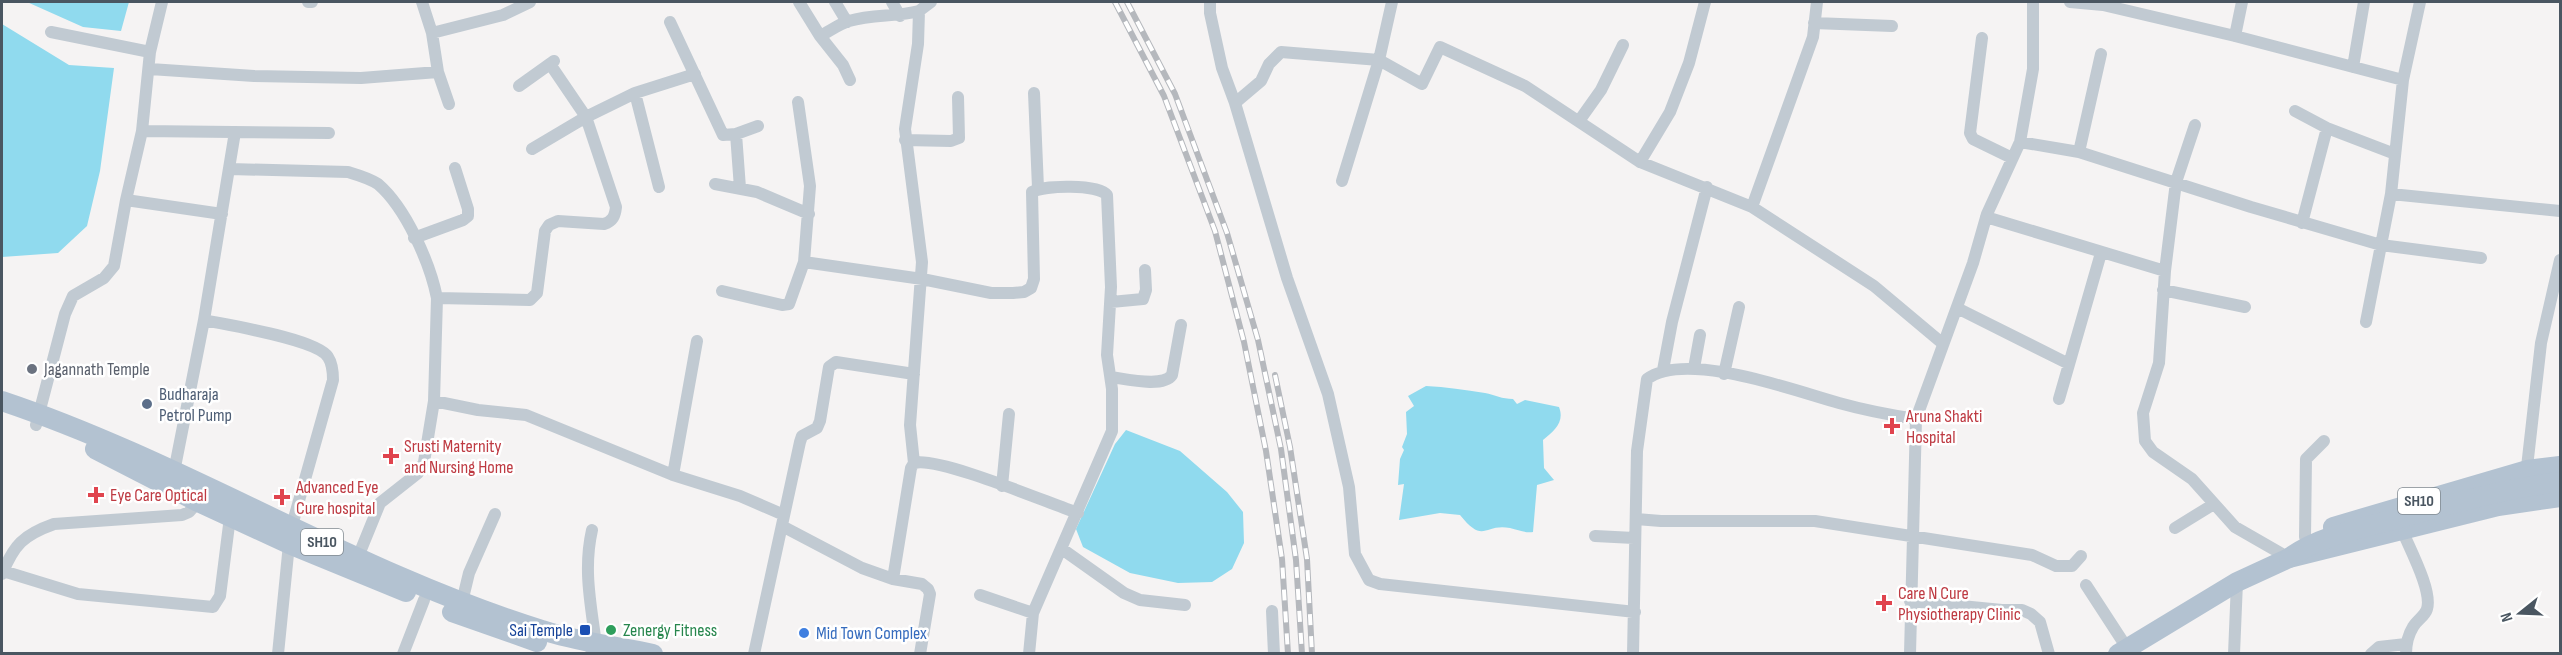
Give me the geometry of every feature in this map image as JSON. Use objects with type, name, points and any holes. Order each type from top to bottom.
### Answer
[{"type":"main road","name":"SH10","points":[[2,401],[230,517],[358,557],[462,603],[542,630],[589,651]]},
{"type":"main road","name":"SH10","points":[[2,413],[76,428],[174,472],[290,536],[424,600],[501,631],[589,651],[653,654]]},
{"type":"main road","name":"SH10","points":[[2305,537],[2394,508],[2527,470],[2560,466]]},
{"type":"main road","points":[[2289,558],[2304,547],[2367,527],[2519,487],[2560,482]]},
{"type":"main road","points":[[2122,651],[2237,582],[2289,558],[2523,501],[2560,497]]},
{"type":"main road","points":[[2289,558],[2295,546],[2305,537]]},
{"type":"street","points":[[37,420],[65,314],[73,296],[104,278],[114,266],[142,131],[150,52],[162,2]]},
{"type":"street","points":[[422,2],[432,33],[438,72],[449,104]]},
{"type":"street","points":[[432,33],[503,15],[530,2]]},
{"type":"street","points":[[799,2],[820,36],[839,59],[850,80]]},
{"type":"street","points":[[835,2],[847,22]]},
{"type":"street","points":[[892,2],[900,16]]},
{"type":"street","points":[[820,36],[847,22],[869,17],[900,16],[919,11],[932,2]]},
{"type":"street","points":[[1210,2],[1210,13],[1222,68],[1235,103],[1287,278],[1329,394],[1349,487],[1355,554],[1369,580],[1380,584],[1635,612]]},
{"type":"street","points":[[1342,181],[1379,60],[1392,2]]},
{"type":"street","points":[[1640,162],[1670,112],[1689,63],[1704,2]]},
{"type":"street","points":[[1752,207],[1814,37],[1817,2]]},
{"type":"street","points":[[1910,654],[1911,535],[1916,419],[1942,343],[1957,308],[1986,217],[2020,142],[2032,69],[2033,2]]},
{"type":"street","points":[[2070,2],[2103,3],[2403,80]]},
{"type":"street","points":[[2235,36],[2242,2]]},
{"type":"street","points":[[2353,67],[2364,2]]},
{"type":"street","points":[[2366,322],[2391,194],[2403,80],[2420,2]]},
{"type":"street","points":[[893,579],[911,468],[914,463],[910,425],[922,279],[921,246],[906,140],[918,44],[919,11]]},
{"type":"street","points":[[670,22],[723,135],[736,134],[758,126]]},
{"type":"street","points":[[1814,23],[1892,26]]},
{"type":"street","points":[[51,32],[150,52]]},
{"type":"street","points":[[1982,38],[1970,133],[1973,139],[2012,158]]},
{"type":"street","points":[[1579,121],[1601,90],[1623,45]]},
{"type":"street","points":[[1235,103],[1261,81],[1269,64],[1281,52],[1379,60],[1422,84],[1440,47],[1525,86],[1640,162],[1752,207],[1874,286],[1942,343]]},
{"type":"street","points":[[2079,152],[2101,54]]},
{"type":"street","points":[[437,298],[530,300],[537,293],[545,231],[549,225],[558,221],[595,226],[610,222],[615,214],[616,207],[586,117],[551,62],[519,86]]},
{"type":"street","points":[[150,69],[254,76],[361,78],[438,72]]},
{"type":"street","points":[[532,149],[586,117],[635,93],[695,74]]},
{"type":"street","points":[[635,93],[659,187]]},
{"type":"street","points":[[1034,93],[1038,188]]},
{"type":"street","points":[[906,140],[951,141],[959,138],[958,97]]},
{"type":"street","points":[[722,291],[783,305],[789,303],[804,262],[809,214],[810,186],[798,102]]},
{"type":"street","points":[[2295,111],[2327,128],[2395,154]]},
{"type":"street","points":[[2195,125],[2176,182],[2163,290],[2159,363],[2143,413],[2145,441],[2153,452],[2192,478],[2235,527],[2289,558]]},
{"type":"street","points":[[2302,223],[2327,128]]},
{"type":"street","points":[[142,131],[329,133]]},
{"type":"street","points":[[174,472],[204,320],[235,132]]},
{"type":"street","points":[[736,134],[740,188]]},
{"type":"street","points":[[2020,142],[2079,152],[2302,223],[2381,245],[2481,258]]},
{"type":"street","points":[[414,238],[468,216],[468,209],[455,168]]},
{"type":"street","points":[[230,169],[348,172],[377,184],[395,204],[434,282],[437,298],[438,342],[434,401],[424,462],[418,473],[380,502],[358,557]]},
{"type":"street","points":[[715,184],[740,188],[774,198],[809,214]]},
{"type":"street","points":[[1663,370],[1672,322],[1707,187]]},
{"type":"street","points":[[804,262],[922,279],[1003,294],[1024,292],[1031,288],[1034,279],[1030,199],[1032,192],[1038,188],[1098,189],[1107,195],[1111,303],[1107,355],[1111,377],[1112,431],[1034,613],[1029,654]]},
{"type":"street","points":[[2391,194],[2560,211]]},
{"type":"street","points":[[126,200],[222,214]]},
{"type":"street","points":[[1986,217],[2165,271]]},
{"type":"street","points":[[2059,399],[2101,253]]},
{"type":"street","points":[[2523,501],[2535,382],[2546,318],[2560,260]]},
{"type":"street","points":[[1111,303],[1143,299],[1146,295],[1145,270]]},
{"type":"street","points":[[2163,290],[2245,308]]},
{"type":"street","points":[[1724,374],[1739,307]]},
{"type":"street","points":[[1957,308],[2069,364]]},
{"type":"street","points":[[2546,318],[2560,315]]},
{"type":"street","points":[[204,320],[301,342],[317,347],[328,356],[333,380],[290,536],[278,654]]},
{"type":"street","points":[[1111,377],[1159,382],[1169,380],[1172,375],[1181,325]]},
{"type":"street","points":[[1694,368],[1700,335]]},
{"type":"street","points":[[673,475],[697,341]]},
{"type":"street","points":[[754,654],[800,442],[802,436],[818,428],[829,367],[832,363],[837,362],[914,374]]},
{"type":"street","points":[[1633,654],[1637,451],[1646,382],[1654,374],[1663,370],[1694,368],[1784,385],[1838,403],[1916,419]]},
{"type":"street","points":[[434,401],[452,406],[526,415],[673,475],[740,496],[862,568],[893,579],[922,585],[928,589],[930,594],[920,654]]},
{"type":"street","points":[[1002,486],[1009,414]]},
{"type":"street","points":[[2305,537],[2306,459],[2324,441]]},
{"type":"street","points":[[914,463],[923,462],[979,476],[1078,513]]},
{"type":"street","points":[[198,502],[189,512],[182,515],[54,524],[37,530],[22,540],[11,552],[2,573],[78,594],[213,607],[220,596],[230,517]]},
{"type":"street","points":[[2175,528],[2214,504]]},
{"type":"street","points":[[2371,654],[2379,647],[2406,649],[2413,626],[2428,607],[2428,597],[2420,572],[2394,508]]},
{"type":"street","points":[[462,603],[469,573],[495,514]]},
{"type":"street","points":[[1636,519],[1815,521],[2032,555],[2056,566],[2072,566],[2081,556]]},
{"type":"street","points":[[589,651],[586,554],[592,530]]},
{"type":"street","points":[[1595,536],[1634,538]]},
{"type":"street","points":[[1062,549],[1132,597],[1152,603],[1185,605]]},
{"type":"street","points":[[2234,654],[2237,582]]},
{"type":"street","points":[[2086,585],[2122,651]]},
{"type":"street","points":[[980,595],[1034,613]]},
{"type":"street","points":[[403,654],[424,600]]},
{"type":"street","points":[[1910,601],[2022,610],[2040,622],[2049,654]]},
{"type":"street","points":[[1272,611],[1274,654]]},
{"type":"water","points":[[27,2],[129,2],[121,31],[83,27]]},
{"type":"water","points":[[2,24],[69,65],[114,68],[100,171],[87,226],[58,253],[2,257]]},
{"type":"water","points":[[1426,386],[1485,393],[1513,399],[1517,404],[1525,400],[1559,407],[1561,417],[1559,422],[1543,440],[1544,468],[1554,480],[1537,485],[1533,532],[1501,527],[1480,531],[1474,529],[1460,515],[1440,513],[1399,520],[1404,484],[1398,485],[1400,459],[1404,450],[1402,447],[1407,434],[1406,412],[1414,406],[1408,396]]},
{"type":"water","points":[[1126,430],[1180,451],[1227,492],[1243,512],[1244,543],[1232,569],[1212,582],[1178,583],[1130,573],[1083,547],[1076,529],[1115,444]]},
{"type":"railway","points":[[1115,2],[1164,96],[1215,231],[1244,342],[1266,451],[1282,559],[1288,654]]},
{"type":"railway","points":[[1127,2],[1175,94],[1227,233],[1258,340],[1281,449],[1296,560],[1302,654]]},
{"type":"railway","points":[[1275,375],[1290,447],[1307,559],[1312,654]]},
{"type":"place","name":"Jagannath Temple","points":[[32,369]]},
{"type":"place","name":"Budharaja Petrol Pump","points":[[147,404]]},
{"type":"place","name":"Aruna Shakti Hospital","points":[[1892,426]]},
{"type":"place","name":"Srusti Maternity and Nursing Home","points":[[391,456]]},
{"type":"place","name":"Eye Care Optical","points":[[96,495]]},
{"type":"place","name":"Advanced Eye Cure hospital","points":[[282,497]]},
{"type":"place","name":"Care N Cure Physiotherapy Clinic","points":[[1884,603]]},
{"type":"place","name":"Sai Temple","points":[[585,630]]},
{"type":"place","name":"Zenergy Fitness","points":[[611,630]]},
{"type":"place","name":"Mid Town Complex","points":[[804,633]]}]
